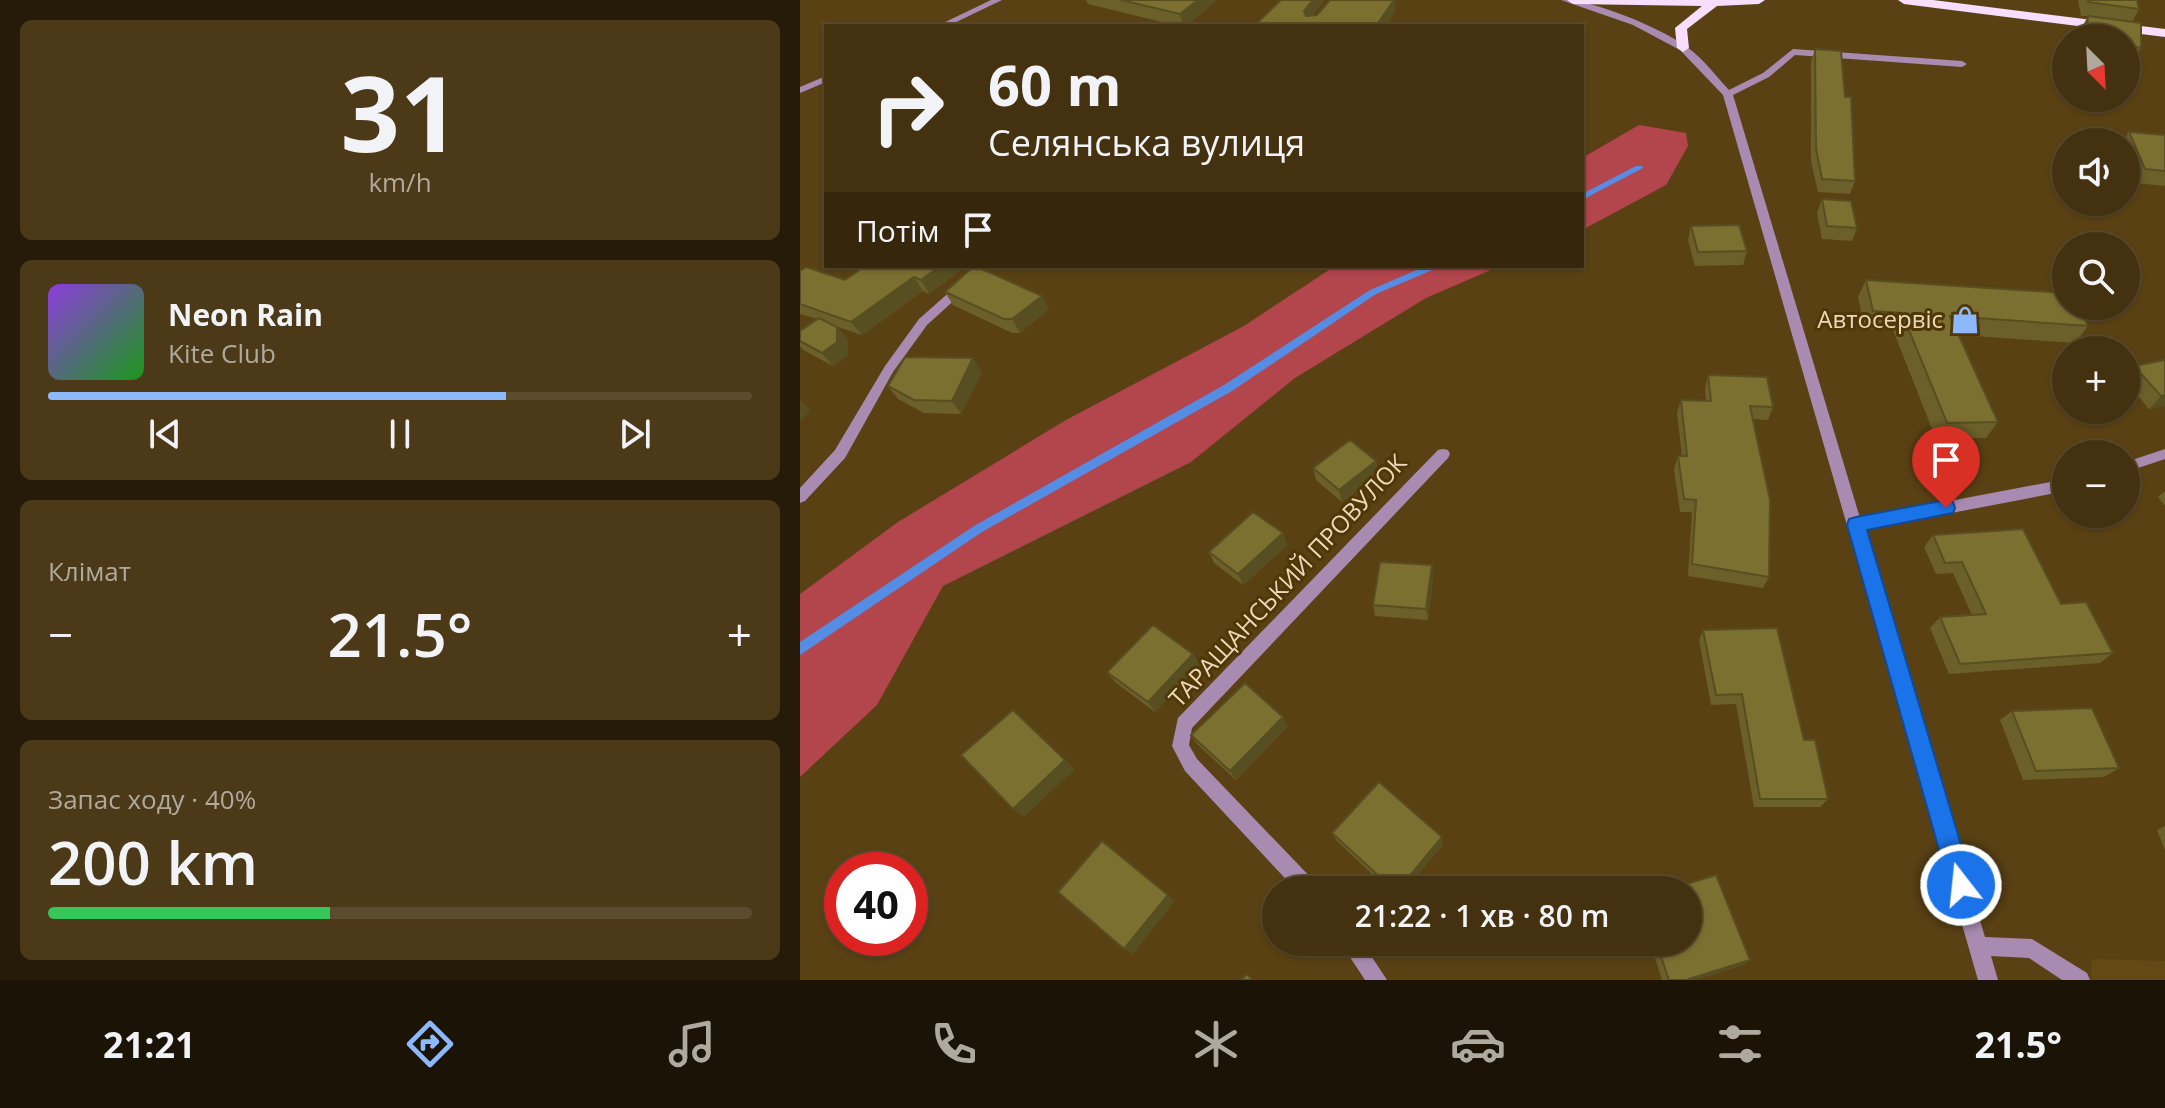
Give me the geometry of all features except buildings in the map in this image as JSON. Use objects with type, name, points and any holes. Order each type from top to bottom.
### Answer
[{"type":"main road","points":[[1573,0],[1714,3],[1759,0]]},
{"type":"main road","points":[[1904,0],[2165,33]]},
{"type":"main road","points":[[1683,48],[1681,28],[1714,3]]},
{"type":"street","points":[[945,24],[998,0]]},
{"type":"street","points":[[1565,0],[1636,23],[1683,48],[1728,94],[1988,980]]},
{"type":"street","points":[[1728,94],[1766,75],[1793,52],[1962,64]]},
{"type":"street","points":[[800,90],[824,80]]},
{"type":"street","points":[[800,497],[840,454],[889,369],[923,322],[984,268]]},
{"type":"street","name":"ТАРАЩАНСЬКИЙ ПРОВУЛОК","points":[[1296,876],[1191,765],[1180,746],[1184,724],[1443,454]]},
{"type":"street","points":[[2140,462],[2165,454]]},
{"type":"street","points":[[1856,525],[2052,488]]},
{"type":"street","points":[[1978,946],[2032,949],[2080,980]]},
{"type":"street","points":[[1360,956],[1377,980]]},
{"type":"shaded area","points":[[1639,125],[1686,133],[1688,146],[1666,185],[1584,229],[1584,157]]},
{"type":"shaded area","points":[[1332,268],[1495,268],[1426,298],[1295,378],[1191,462],[943,586],[877,705],[800,777],[800,594],[898,522],[1066,420],[1244,326]]},
{"type":"shaded area","points":[[2092,959],[2165,961],[2165,980],[2091,980]]},
{"type":"waterway","points":[[1584,196],[1639,168]]},
{"type":"waterway","points":[[800,649],[978,529],[1228,388],[1373,292],[1429,268]]},
{"type":"place","name":"Автосервіс","points":[[1965,320]]},
{"type":"route","points":[[1946,508],[1856,525],[1961,885]]}]
